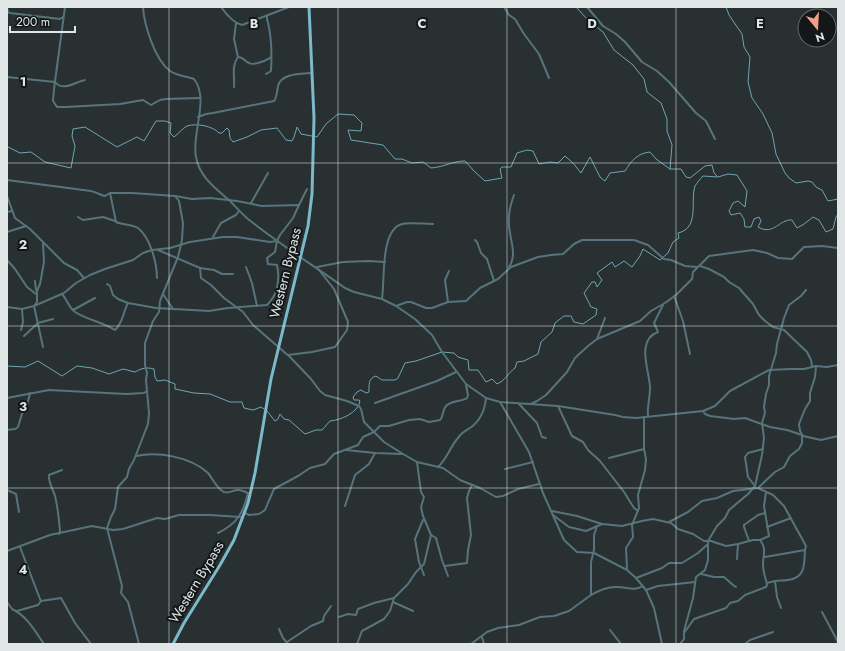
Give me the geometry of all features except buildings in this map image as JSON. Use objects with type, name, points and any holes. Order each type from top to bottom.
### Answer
[{"type":"main road","points":[[309,7],[312,73]]},
{"type":"main road","name":"Western Bypass","points":[[173,644],[230,546],[245,513],[255,473],[278,346],[308,226],[312,194],[314,133],[312,73]]},
{"type":"street","points":[[7,7],[10,13],[60,19],[64,15]]},
{"type":"street","points":[[65,7],[53,101],[57,107],[120,104],[143,100],[151,105],[160,100],[166,99],[200,98]]},
{"type":"street","points":[[143,7],[146,24],[162,64],[173,73],[194,80],[197,84],[200,98],[195,151],[200,170],[210,183],[230,200],[239,211],[277,241],[350,291],[382,299],[396,306],[415,319],[428,330],[456,372],[466,384],[486,398],[500,402],[558,406],[636,418],[703,411],[715,406],[730,391],[770,370],[804,369],[816,366],[838,365]]},
{"type":"street","points":[[221,7],[236,23],[242,25],[289,7]]},
{"type":"street","points":[[504,7],[508,15],[515,19],[539,54],[549,78]]},
{"type":"street","points":[[587,7],[589,12],[603,26],[625,42],[642,62],[669,82],[696,113],[706,121],[715,139]]},
{"type":"street","points":[[266,74],[271,71],[271,37],[267,16]]},
{"type":"street","points":[[234,87],[235,76],[233,67],[238,57],[234,39],[236,23]]},
{"type":"street","points":[[238,57],[244,58],[248,63],[252,64],[268,60],[271,57]]},
{"type":"street","points":[[198,117],[206,114],[274,101],[279,82],[282,79],[289,76],[312,73]]},
{"type":"street","points":[[7,76],[55,82],[58,85],[66,87],[85,80]]},
{"type":"street","points":[[251,204],[268,173]]},
{"type":"street","points":[[7,180],[91,190],[105,196],[110,193],[175,196],[190,199],[210,198],[262,206],[299,204]]},
{"type":"street","points":[[107,284],[116,298],[128,303],[160,308],[210,311],[267,305],[273,299],[278,275],[277,265],[271,266],[268,264],[267,258],[276,252],[277,241],[293,218],[307,189]]},
{"type":"street","points":[[110,193],[116,222]]},
{"type":"street","points":[[7,196],[15,218],[26,226],[64,263],[77,270],[84,278]]},
{"type":"street","points":[[139,644],[128,602],[121,593],[122,586],[107,528],[115,509],[118,487],[127,477],[148,424],[149,413],[145,343],[153,321],[159,312],[163,294],[178,257],[181,244],[183,223],[179,201],[175,196]]},
{"type":"street","points":[[396,306],[411,302],[426,308],[432,308],[448,302],[466,301],[480,288],[494,281],[508,268],[514,257],[509,222],[514,196]]},
{"type":"street","points":[[212,238],[221,223],[236,215],[239,211]]},
{"type":"street","points":[[7,212],[12,212]]},
{"type":"street","points":[[78,217],[83,220],[103,217],[138,228],[148,240],[152,250],[157,271],[157,278]]},
{"type":"street","points":[[382,299],[385,262],[390,234],[397,226],[404,223],[433,224]]},
{"type":"street","points":[[7,232],[26,226]]},
{"type":"street","points":[[7,307],[22,309],[34,306],[62,294],[84,278],[105,269],[133,260],[143,253],[152,250],[170,248],[181,244],[212,238],[237,237],[270,242],[277,241]]},
{"type":"street","points":[[475,240],[480,253],[487,259],[494,281]]},
{"type":"street","points":[[508,268],[537,258],[563,254],[574,244],[582,240],[634,240],[642,242],[664,259],[671,260],[685,266],[710,269],[739,288],[765,321],[773,327],[781,329],[787,333],[807,352],[811,360],[812,367]]},
{"type":"street","points":[[36,291],[40,284],[44,262],[43,243]]},
{"type":"street","points":[[530,404],[546,394],[567,372],[574,360],[597,340],[636,323],[655,308],[674,296],[692,279],[693,272],[707,257],[716,254],[753,250],[767,253],[778,258],[792,259],[802,248],[806,246],[838,248]]},
{"type":"street","points":[[158,250],[178,257],[200,268],[214,270],[222,274],[233,274]]},
{"type":"street","points":[[7,260],[27,287],[37,295]]},
{"type":"street","points":[[316,268],[343,262],[385,262]]},
{"type":"street","points":[[246,267],[252,283],[257,306]]},
{"type":"street","points":[[200,268],[201,278],[212,285],[224,298],[238,307],[253,325],[288,355],[306,373],[320,391],[325,395],[359,406],[362,412],[363,421],[384,442],[417,462],[443,468],[457,478],[499,497],[518,489],[540,484]]},
{"type":"street","points":[[288,355],[335,347],[347,330],[348,322],[337,293],[316,268]]},
{"type":"street","points":[[448,302],[445,280],[449,272]]},
{"type":"street","points":[[35,281],[37,302],[34,306],[43,347]]},
{"type":"street","points":[[756,487],[763,449],[762,423],[765,413],[764,407],[766,394],[769,388],[768,376],[784,318],[790,305],[802,296],[806,290]]},
{"type":"street","points":[[62,294],[72,310],[91,320],[116,330],[123,318],[123,312],[128,303]]},
{"type":"street","points":[[163,294],[173,309]]},
{"type":"street","points":[[674,296],[683,321],[690,354]]},
{"type":"street","points":[[72,310],[95,298]]},
{"type":"street","points":[[648,416],[647,404],[650,387],[645,356],[648,342],[652,334],[658,332],[654,323],[659,311],[665,303]]},
{"type":"street","points":[[655,308],[659,311]]},
{"type":"street","points":[[21,330],[23,322],[22,309]]},
{"type":"street","points":[[597,340],[605,318]]},
{"type":"street","points":[[24,336],[38,323],[54,319]]},
{"type":"street","points":[[636,578],[662,568],[669,563],[682,563],[698,553],[708,543],[729,510],[756,487],[766,482],[775,472],[785,466],[790,456],[800,448],[802,435],[799,424],[805,409],[810,402],[810,393],[815,377],[816,366]]},
{"type":"street","points":[[375,403],[438,381],[456,372]]},
{"type":"street","points":[[245,513],[249,515],[262,512],[265,510],[274,489],[310,468],[322,466],[334,454],[358,445],[364,437],[374,432],[380,426],[389,426],[409,420],[420,419],[429,422],[440,420],[443,417],[444,409],[447,405],[467,398],[468,395],[466,384]]},
{"type":"street","points":[[7,398],[37,391],[50,390],[126,394],[144,393],[147,390]]},
{"type":"street","points":[[7,430],[18,427],[22,414],[27,406],[30,393]]},
{"type":"street","points":[[437,467],[458,438],[476,423],[485,407],[486,398]]},
{"type":"street","points":[[500,402],[533,462],[540,484],[562,537],[567,544],[577,552],[594,553],[627,570],[636,578],[646,590],[654,608],[662,644]]},
{"type":"street","points":[[519,404],[537,423],[542,437],[546,438]]},
{"type":"street","points":[[558,406],[572,436],[583,442],[588,450],[600,461],[624,492],[634,508],[638,511]]},
{"type":"street","points":[[703,411],[705,414],[710,416],[734,419],[745,418],[770,427],[788,430],[822,440],[838,436]]},
{"type":"street","points":[[627,570],[626,548],[633,537],[632,523],[638,511],[638,495],[646,470],[644,449],[644,417]]},
{"type":"street","points":[[609,458],[644,449]]},
{"type":"street","points":[[763,449],[748,453],[745,457],[748,477],[756,487],[777,498],[784,506],[806,546],[804,570],[802,574],[789,580],[767,583]]},
{"type":"street","points":[[346,450],[403,454]]},
{"type":"street","points":[[345,506],[355,475],[369,464],[376,453]]},
{"type":"street","points":[[136,456],[158,454],[176,457],[195,464],[204,470],[222,491],[227,492],[239,490],[248,493],[240,517],[218,533]]},
{"type":"street","points":[[417,462],[421,492],[424,497],[421,507],[424,519],[431,535],[436,538],[448,576]]},
{"type":"street","points":[[505,470],[533,462]]},
{"type":"street","points":[[59,534],[58,512],[53,489],[48,477],[49,475],[62,470]]},
{"type":"street","points":[[445,566],[467,563],[471,535],[467,498],[468,491],[472,485]]},
{"type":"street","points":[[669,523],[688,512],[702,501],[717,498],[733,491],[756,487]]},
{"type":"street","points":[[7,490],[16,494],[19,512]]},
{"type":"street","points":[[551,511],[619,527],[653,519],[669,523],[680,530],[693,534],[708,543],[711,541],[729,546],[760,540],[769,536],[764,513],[766,492]]},
{"type":"street","points":[[749,541],[744,525],[758,515],[764,513]]},
{"type":"street","points":[[7,551],[50,535],[92,526],[123,529],[157,518],[165,519],[180,515],[240,517]]},
{"type":"street","points":[[553,515],[560,522],[572,529],[586,531],[602,524]]},
{"type":"street","points":[[767,527],[791,518]]},
{"type":"street","points":[[424,519],[415,539],[417,556],[424,575]]},
{"type":"street","points":[[591,595],[591,562],[594,553],[594,535],[597,526]]},
{"type":"street","points":[[357,644],[362,631],[384,619],[390,611],[394,598],[421,568],[425,562],[431,535]]},
{"type":"street","points":[[684,633],[694,619],[726,608],[730,603],[738,601],[745,595],[763,589],[767,585],[763,566],[764,546],[760,540]]},
{"type":"street","points":[[680,644],[684,639],[696,577],[705,570],[708,560],[708,543]]},
{"type":"street","points":[[737,559],[738,544]]},
{"type":"street","points":[[20,546],[30,576],[41,601]]},
{"type":"street","points":[[764,557],[790,554],[805,550]]},
{"type":"street","points":[[700,574],[714,578],[724,577],[736,587]]},
{"type":"street","points":[[775,581],[777,597],[781,608]]},
{"type":"street","points":[[646,590],[658,586],[695,582]]},
{"type":"street","points":[[471,644],[487,632],[498,628],[519,625],[540,617],[554,616],[569,611],[591,595],[607,588],[633,588],[643,586]]},
{"type":"street","points":[[17,611],[38,605],[41,601],[61,598],[75,623],[91,644]]},
{"type":"street","points":[[338,617],[348,614],[356,615],[358,609],[394,598]]},
{"type":"street","points":[[7,602],[12,610],[17,611],[24,616],[44,644]]},
{"type":"street","points":[[393,602],[413,611]]},
{"type":"street","points":[[279,629],[283,638],[288,643],[311,626],[323,621],[324,616],[331,606]]},
{"type":"street","points":[[822,612],[838,642]]},
{"type":"street","points":[[610,630],[621,644]]},
{"type":"street","points":[[745,644],[750,640],[773,632]]},
{"type":"street","points":[[482,637],[484,644]]},
{"type":"waterway","points":[[576,7],[588,20],[603,32],[614,50],[633,65],[644,79],[647,92],[661,103],[667,119],[667,131],[672,145],[670,169]]},
{"type":"waterway","points":[[726,7],[729,15],[742,34],[744,47],[750,57],[748,82],[752,98],[763,114],[772,133],[776,154],[785,173],[796,183],[808,181],[812,182],[816,187],[822,190],[828,201],[838,199]]},
{"type":"waterway","points":[[7,148],[8,147],[20,153],[31,152],[45,162],[71,168],[75,146],[72,136],[73,129],[85,127],[117,147],[137,137],[144,141],[156,121],[171,123],[170,133],[174,137],[187,126],[195,125],[209,127],[219,133],[222,133],[227,128],[233,142],[261,130],[277,128],[286,140],[292,141],[297,127],[301,134],[317,137],[326,124],[338,114],[354,115],[362,123],[361,131],[348,130],[351,140],[383,145],[395,159],[402,159],[412,163],[423,162],[431,168],[465,161],[485,181],[502,178],[500,169],[502,167],[511,167],[517,153],[527,150],[533,151],[539,164],[550,162],[558,163],[565,156],[581,173],[590,157],[600,177],[605,181],[610,173],[625,171],[635,158],[650,152],[656,159],[670,169],[681,169],[686,177],[690,178],[705,166],[712,165],[714,173],[718,177],[728,174],[737,175],[747,191],[745,207],[738,201],[733,203],[729,211],[731,215],[740,213],[744,219],[745,227],[751,227],[754,219],[759,217],[761,221],[758,227],[764,229],[768,230],[787,220],[792,220],[797,228],[813,217],[819,220],[826,232],[833,229],[838,214]]},
{"type":"waterway","points":[[267,411],[275,421],[278,419],[280,414],[284,419],[289,420],[305,434],[316,430],[322,430],[330,421],[344,417],[356,409],[360,401],[354,400],[353,397],[361,390],[366,393],[369,392],[370,382],[373,377],[376,376],[382,380],[395,380],[398,378],[405,363],[416,361],[442,352],[454,353],[458,357],[468,360],[469,370],[478,370],[486,382],[492,379],[497,384],[503,381],[515,368],[517,362],[524,361],[538,354],[541,342],[552,332],[555,323],[564,316],[571,316],[574,322],[583,324],[596,315],[597,309],[591,307],[584,293],[592,282],[595,282],[597,287],[602,280],[597,273],[612,262],[615,267],[624,261],[632,267],[643,249],[660,260],[668,253],[673,242],[679,238],[678,233],[685,230],[692,220],[695,186],[703,176],[717,177]]},
{"type":"waterway","points":[[7,366],[25,367],[38,361],[62,376],[77,366],[92,368],[109,374],[123,369],[135,372],[144,368],[151,368],[154,369],[157,381],[165,380],[175,384],[175,389],[194,393],[210,394],[230,402],[242,402],[244,408],[253,410],[261,407],[264,409]]}]
